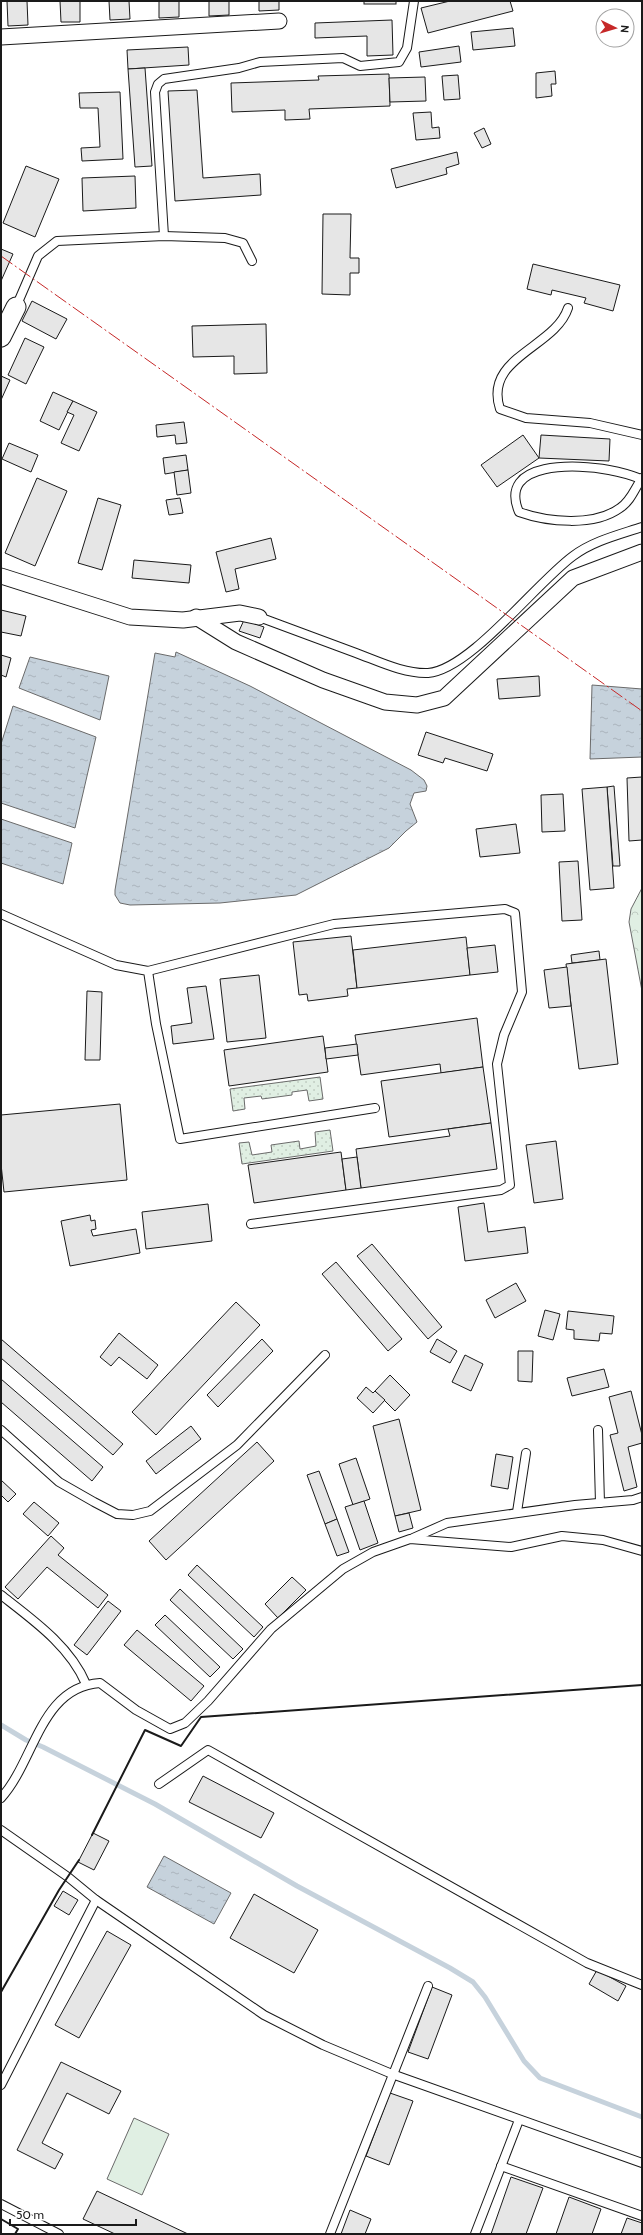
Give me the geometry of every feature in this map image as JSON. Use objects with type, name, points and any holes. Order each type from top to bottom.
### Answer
[{"type":"street","points":[[1,37],[279,20]]},
{"type":"street","points":[[1,337],[16,307]]},
{"type":"street","points":[[196,617],[236,642],[323,680],[385,702],[417,705],[444,698],[573,578],[642,552]]},
{"type":"street","points":[[1,576],[130,617],[183,620],[196,617],[240,613],[259,617]]},
{"type":"lane","points":[[164,236],[155,92],[158,84],[164,79],[239,68],[260,62],[343,58],[360,66],[399,62],[407,48],[414,1]]},
{"type":"lane","points":[[16,307],[38,256],[57,241],[164,236],[225,238],[243,244],[252,261]]},
{"type":"lane","points":[[568,308],[556,327],[502,374],[497,385],[497,400],[500,409],[526,418],[590,423],[642,435]]},
{"type":"lane","points":[[572,466],[608,469],[642,479],[634,494],[620,508],[597,518],[557,521],[532,517],[519,512],[514,501],[516,486],[525,477],[542,469],[572,466]]},
{"type":"lane","points":[[259,617],[391,666],[410,672],[429,673],[451,667],[472,652],[573,556],[594,543],[642,527]]},
{"type":"lane","points":[[1,914],[116,965],[148,971],[334,924],[505,909],[515,913],[522,992],[504,1035],[497,1064],[510,1185],[501,1190],[251,1224]]},
{"type":"lane","points":[[148,971],[156,1024],[180,1139],[376,1108]]},
{"type":"lane","points":[[1,1430],[59,1482],[116,1514],[133,1515],[150,1511],[238,1445],[325,1355]]},
{"type":"lane","points":[[598,1430],[600,1503]]},
{"type":"lane","points":[[517,1512],[526,1453]]},
{"type":"lane","points":[[1,1798],[12,1786],[39,1732],[55,1705],[68,1694],[86,1684],[100,1683],[136,1710],[170,1729],[185,1722],[208,1701],[271,1629],[343,1569],[373,1552],[410,1539],[447,1523],[517,1512],[642,1497]]},
{"type":"lane","points":[[410,1539],[511,1547],[562,1536],[603,1540],[642,1551]]},
{"type":"lane","points":[[1,1595],[44,1629],[79,1667],[86,1684]]},
{"type":"lane","points":[[159,1784],[208,1750],[587,1963],[642,1985]]},
{"type":"lane","points":[[1,1830],[68,1877],[96,1900],[264,2015],[324,2045],[392,2074],[642,2163]]},
{"type":"lane","points":[[1,2085],[96,1900]]},
{"type":"lane","points":[[330,2234],[428,1986]]},
{"type":"lane","points":[[475,2234],[519,2120]]},
{"type":"lane","points":[[501,2166],[642,2216]]},
{"type":"lane","points":[[1,2204],[59,2234]]},
{"type":"green space","points":[[642,888],[642,991],[629,922],[631,909]]},
{"type":"green space","points":[[320,1077],[323,1099],[309,1101],[307,1090],[292,1092],[292,1095],[262,1099],[261,1096],[244,1098],[245,1109],[233,1111],[230,1089]]},
{"type":"green space","points":[[330,1130],[333,1151],[242,1164],[239,1143],[249,1142],[252,1155],[272,1152],[271,1145],[299,1141],[300,1149],[316,1146],[315,1132]]},
{"type":"green space","points":[[134,2118],[169,2134],[142,2195],[107,2179]]},
{"type":"water","points":[[176,652],[250,686],[411,770],[424,780],[427,786],[426,791],[414,793],[410,804],[417,822],[389,848],[296,895],[220,903],[130,905],[120,903],[115,895],[115,890],[155,653],[175,657]]},
{"type":"water","points":[[30,657],[109,676],[100,720],[19,688]]},
{"type":"water","points":[[592,685],[642,689],[642,757],[590,759]]},
{"type":"water","points":[[13,706],[96,737],[75,828],[1,803],[1,744]]},
{"type":"water","points":[[1,819],[72,843],[63,884],[1,863]]},
{"type":"water","points":[[164,1856],[231,1893],[214,1924],[147,1887]]},
{"type":"building","points":[[7,1],[27,1],[28,25],[8,26]]},
{"type":"building","points":[[60,1],[80,1],[80,22],[61,22]]},
{"type":"building","points":[[109,1],[129,1],[130,19],[110,20]]},
{"type":"building","points":[[159,1],[179,1],[179,17],[159,18]]},
{"type":"building","points":[[209,1],[229,1],[229,15],[209,16]]},
{"type":"building","points":[[259,1],[279,1],[279,10],[259,11]]},
{"type":"building","points":[[364,1],[396,1],[396,4],[364,4]]},
{"type":"building","points":[[450,1],[510,1],[513,11],[428,33],[421,8]]},
{"type":"building","points":[[392,20],[393,55],[367,56],[367,36],[315,38],[315,23]]},
{"type":"building","points":[[513,28],[515,46],[473,50],[471,32]]},
{"type":"building","points":[[459,46],[461,62],[421,67],[419,52]]},
{"type":"building","points":[[188,47],[189,65],[128,69],[127,50]]},
{"type":"building","points":[[145,68],[152,166],[135,167],[128,69]]},
{"type":"building","points":[[555,71],[556,84],[551,84],[552,96],[536,98],[536,73]]},
{"type":"building","points":[[389,74],[390,106],[309,109],[310,119],[285,120],[285,110],[232,112],[231,83],[319,80],[318,76]]},
{"type":"building","points":[[458,75],[460,99],[444,100],[442,76]]},
{"type":"building","points":[[425,77],[426,101],[390,102],[389,78]]},
{"type":"building","points":[[197,90],[203,178],[260,174],[261,195],[175,201],[168,91]]},
{"type":"building","points":[[120,92],[123,159],[82,161],[81,148],[100,147],[98,108],[80,108],[79,93]]},
{"type":"building","points":[[431,112],[432,128],[439,127],[440,138],[416,140],[413,113]]},
{"type":"building","points":[[484,128],[491,144],[482,148],[474,133]]},
{"type":"building","points":[[457,152],[459,164],[446,168],[447,174],[396,188],[391,169]]},
{"type":"building","points":[[26,166],[59,179],[35,237],[3,223]]},
{"type":"building","points":[[135,176],[136,208],[83,211],[82,178]]},
{"type":"building","points":[[323,214],[351,214],[350,258],[359,258],[359,273],[350,273],[350,295],[322,294]]},
{"type":"building","points":[[1,249],[13,254],[1,281]]},
{"type":"building","points":[[533,264],[620,285],[613,311],[584,303],[586,298],[552,290],[551,295],[527,289]]},
{"type":"building","points":[[32,301],[67,319],[56,339],[22,321]]},
{"type":"building","points":[[266,324],[267,373],[234,374],[234,356],[193,357],[192,326]]},
{"type":"building","points":[[25,338],[44,347],[26,384],[8,375]]},
{"type":"building","points":[[1,376],[10,380],[1,400]]},
{"type":"building","points":[[53,392],[73,401],[59,430],[40,421]]},
{"type":"building","points":[[73,401],[97,412],[79,451],[61,443],[74,415],[67,412]]},
{"type":"building","points":[[184,422],[187,443],[176,444],[175,435],[157,437],[156,425]]},
{"type":"building","points":[[523,435],[539,458],[497,487],[481,465]]},
{"type":"building","points":[[541,435],[610,439],[609,461],[539,458]]},
{"type":"building","points":[[9,443],[38,455],[31,472],[2,459]]},
{"type":"building","points":[[186,455],[188,470],[165,474],[163,458]]},
{"type":"building","points":[[188,470],[191,493],[177,495],[174,472]]},
{"type":"building","points":[[37,478],[67,491],[35,566],[5,553]]},
{"type":"building","points":[[98,498],[121,505],[102,570],[78,563]]},
{"type":"building","points":[[180,498],[183,513],[169,515],[166,500]]},
{"type":"building","points":[[271,538],[276,559],[235,569],[239,589],[226,592],[216,552]]},
{"type":"building","points":[[134,560],[191,565],[189,583],[132,578]]},
{"type":"building","points":[[1,610],[26,616],[21,636],[1,632]]},
{"type":"building","points":[[244,620],[264,627],[260,638],[239,631]]},
{"type":"building","points":[[1,655],[11,658],[6,677],[1,675]]},
{"type":"building","points":[[539,676],[540,696],[499,699],[497,679]]},
{"type":"building","points":[[426,732],[493,754],[487,771],[445,758],[443,763],[418,755]]},
{"type":"building","points":[[642,777],[642,840],[629,841],[627,778]]},
{"type":"building","points":[[614,786],[620,866],[613,866],[607,787]]},
{"type":"building","points":[[607,787],[614,888],[590,890],[582,789]]},
{"type":"building","points":[[563,794],[565,831],[542,832],[541,795]]},
{"type":"building","points":[[516,824],[520,853],[480,857],[476,829]]},
{"type":"building","points":[[578,861],[582,920],[562,921],[559,862]]},
{"type":"building","points":[[351,936],[357,988],[347,989],[348,996],[308,1001],[307,994],[299,995],[293,942]]},
{"type":"building","points":[[466,937],[470,975],[357,988],[353,950]]},
{"type":"building","points":[[495,945],[498,972],[470,975],[467,948]]},
{"type":"building","points":[[599,951],[600,960],[572,963],[571,955]]},
{"type":"building","points":[[606,959],[618,1064],[579,1069],[566,964]]},
{"type":"building","points":[[567,967],[571,1006],[549,1008],[544,970]]},
{"type":"building","points":[[259,975],[266,1038],[227,1042],[220,979]]},
{"type":"building","points":[[206,986],[214,1039],[173,1044],[171,1026],[192,1023],[187,988]]},
{"type":"building","points":[[87,991],[102,992],[100,1060],[85,1060]]},
{"type":"building","points":[[477,1018],[483,1067],[441,1073],[440,1064],[361,1075],[355,1035]]},
{"type":"building","points":[[323,1036],[328,1072],[229,1086],[224,1050]]},
{"type":"building","points":[[357,1044],[358,1055],[326,1059],[325,1048]]},
{"type":"building","points":[[483,1067],[491,1123],[389,1137],[381,1081]]},
{"type":"building","points":[[120,1104],[127,1180],[4,1192],[1,1164],[1,1115]]},
{"type":"building","points":[[491,1123],[497,1169],[361,1188],[356,1149],[450,1136],[448,1129]]},
{"type":"building","points":[[556,1141],[563,1199],[534,1203],[526,1145]]},
{"type":"building","points":[[341,1152],[346,1190],[254,1203],[248,1165]]},
{"type":"building","points":[[357,1157],[361,1188],[346,1190],[342,1159]]},
{"type":"building","points":[[484,1203],[488,1232],[525,1227],[528,1253],[465,1261],[458,1207]]},
{"type":"building","points":[[208,1204],[212,1241],[146,1249],[142,1212]]},
{"type":"building","points":[[90,1215],[91,1221],[95,1220],[96,1229],[91,1230],[93,1236],[136,1229],[140,1253],[70,1266],[61,1221]]},
{"type":"building","points":[[372,1244],[442,1327],[428,1339],[357,1256]]},
{"type":"building","points":[[336,1262],[402,1339],[388,1351],[322,1274]]},
{"type":"building","points":[[516,1283],[526,1301],[495,1318],[486,1300]]},
{"type":"building","points":[[236,1302],[260,1325],[156,1435],[132,1412]]},
{"type":"building","points":[[545,1310],[560,1314],[553,1340],[538,1336]]},
{"type":"building","points":[[568,1311],[614,1316],[612,1334],[600,1333],[599,1341],[574,1339],[574,1330],[566,1329]]},
{"type":"building","points":[[119,1333],[158,1365],[147,1379],[119,1357],[111,1366],[100,1357]]},
{"type":"building","points":[[1,1339],[123,1444],[113,1455],[1,1358]]},
{"type":"building","points":[[262,1339],[273,1351],[218,1407],[207,1395]]},
{"type":"building","points":[[437,1339],[457,1351],[450,1363],[430,1352]]},
{"type":"building","points":[[518,1351],[533,1351],[532,1382],[518,1381]]},
{"type":"building","points":[[465,1355],[483,1364],[471,1391],[452,1382]]},
{"type":"building","points":[[604,1369],[609,1387],[572,1396],[567,1378]]},
{"type":"building","points":[[390,1375],[410,1395],[395,1411],[375,1391]]},
{"type":"building","points":[[1,1379],[103,1467],[92,1481],[1,1402]]},
{"type":"building","points":[[366,1387],[373,1393],[375,1391],[385,1400],[373,1413],[357,1398]]},
{"type":"building","points":[[631,1391],[642,1435],[642,1443],[628,1447],[637,1487],[624,1491],[610,1435],[618,1433],[609,1397]]},
{"type":"building","points":[[399,1419],[421,1510],[395,1516],[373,1426]]},
{"type":"building","points":[[191,1426],[201,1439],[156,1474],[146,1461]]},
{"type":"building","points":[[257,1442],[274,1461],[166,1560],[149,1541]]},
{"type":"building","points":[[496,1454],[513,1457],[508,1489],[491,1486]]},
{"type":"building","points":[[356,1458],[370,1499],[353,1505],[339,1464]]},
{"type":"building","points":[[319,1471],[337,1519],[325,1524],[307,1475]]},
{"type":"building","points":[[1,1480],[16,1494],[8,1502],[1,1495]]},
{"type":"building","points":[[364,1501],[378,1543],[360,1550],[345,1507]]},
{"type":"building","points":[[34,1502],[59,1523],[48,1536],[23,1514]]},
{"type":"building","points":[[409,1513],[413,1528],[399,1532],[395,1516]]},
{"type":"building","points":[[337,1519],[349,1552],[337,1556],[325,1524]]},
{"type":"building","points":[[51,1536],[64,1548],[58,1555],[108,1595],[98,1608],[47,1567],[18,1599],[5,1587]]},
{"type":"building","points":[[197,1565],[263,1627],[254,1637],[188,1575]]},
{"type":"building","points":[[292,1577],[306,1590],[278,1618],[265,1604]]},
{"type":"building","points":[[180,1589],[243,1649],[233,1659],[170,1600]]},
{"type":"building","points":[[108,1601],[121,1611],[87,1655],[74,1645]]},
{"type":"building","points":[[165,1615],[220,1667],[210,1677],[155,1625]]},
{"type":"building","points":[[137,1630],[204,1686],[191,1701],[124,1645]]},
{"type":"building","points":[[203,1776],[274,1813],[261,1838],[189,1802]]},
{"type":"building","points":[[93,1833],[109,1841],[94,1870],[78,1862]]},
{"type":"building","points":[[63,1891],[78,1900],[69,1915],[54,1906]]},
{"type":"building","points":[[254,1894],[318,1930],[294,1973],[230,1938]]},
{"type":"building","points":[[107,1931],[131,1945],[79,2038],[55,2025]]},
{"type":"building","points":[[597,1970],[626,1986],[618,2001],[589,1984]]},
{"type":"building","points":[[432,1987],[452,1995],[428,2059],[408,2052]]},
{"type":"building","points":[[61,2062],[121,2091],[109,2114],[67,2093],[42,2143],[63,2154],[55,2169],[17,2150]]},
{"type":"building","points":[[390,2093],[413,2101],[389,2165],[366,2156]]},
{"type":"building","points":[[511,2177],[543,2188],[526,2234],[491,2234]]},
{"type":"building","points":[[97,2191],[188,2234],[115,2234],[83,2219]]},
{"type":"building","points":[[569,2197],[601,2209],[592,2234],[556,2234]]},
{"type":"building","points":[[350,2210],[371,2219],[365,2234],[341,2234]]},
{"type":"building","points":[[627,2218],[642,2223],[642,2234],[621,2234]]},
{"type":"waterway","points":[[1,1725],[26,1740],[43,1747],[155,1804],[297,1886],[450,1968],[473,1982],[485,1997],[524,2061],[540,2078],[642,2117]]},
{"type":"wall","points":[[92,1835],[145,1730],[181,1746],[201,1717],[642,1685]]},
{"type":"wall","points":[[1,1992],[59,1890],[79,1860]]},
{"type":"wall","points":[[1,2219],[18,2229],[15,2234]]},
{"type":"power","points":[[1,256],[642,711]]}]
